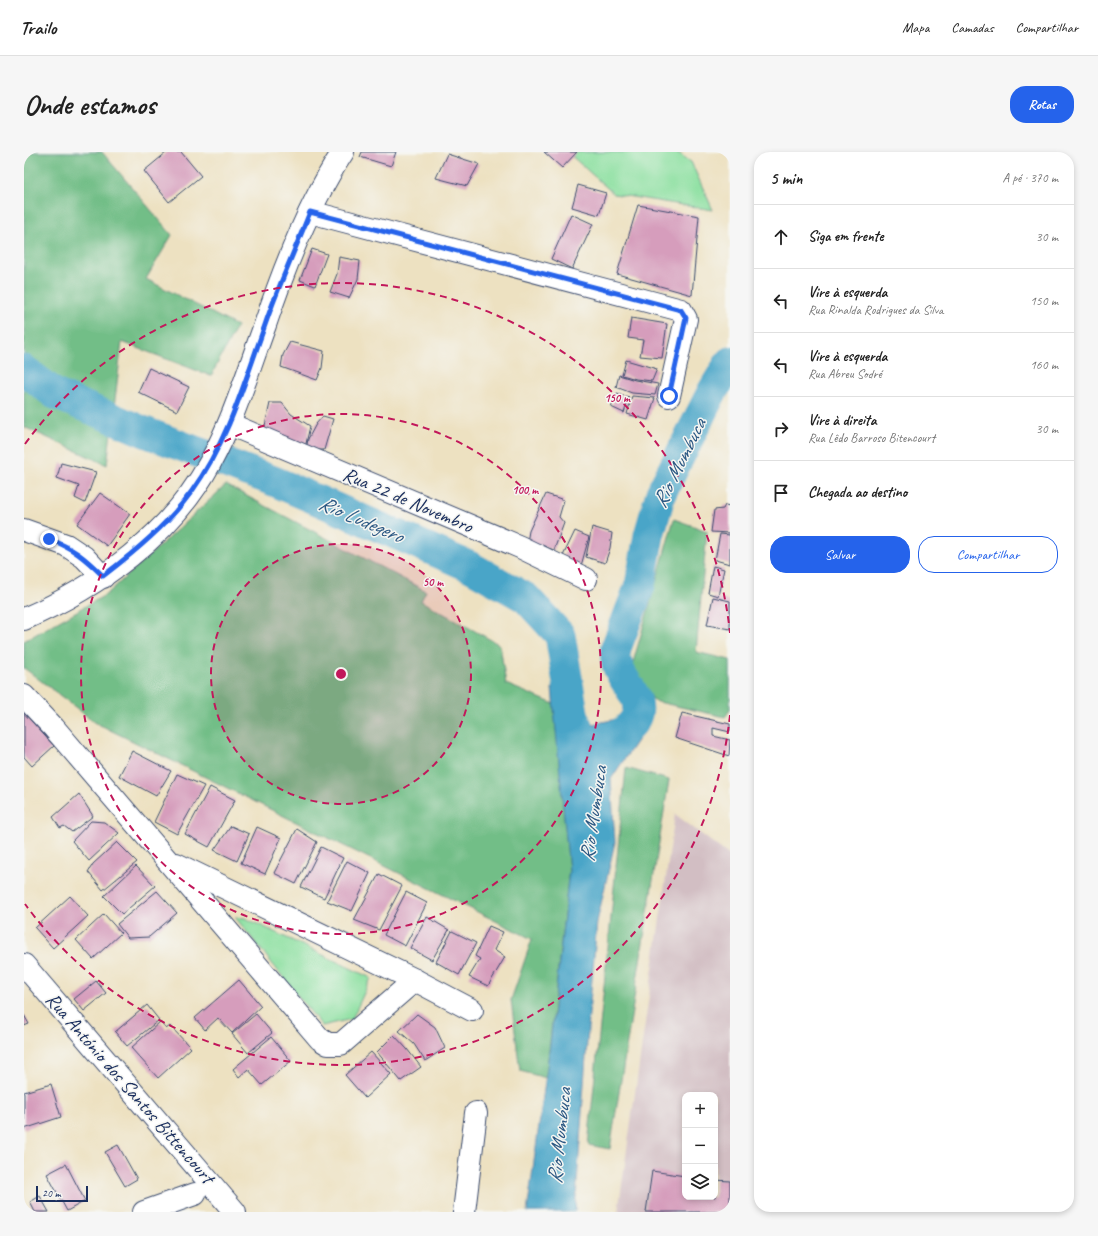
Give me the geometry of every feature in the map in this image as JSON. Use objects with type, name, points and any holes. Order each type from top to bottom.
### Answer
[{"type":"street","points":[[24,619],[56,605],[103,576],[133,553],[164,524],[192,491],[210,463],[229,424],[278,291],[310,212],[343,152]]},
{"type":"street","points":[[310,212],[681,310],[686,318],[669,396]]},
{"type":"street","name":"Rua 22 de Novembro","points":[[229,424],[520,547],[586,579]]},
{"type":"street","points":[[24,530],[66,545],[84,557],[103,576]]},
{"type":"street","points":[[24,696],[54,728],[168,860],[320,1039],[328,1044],[340,1044],[415,980]]},
{"type":"street","points":[[168,860],[415,980],[472,1010]]},
{"type":"street","name":"Rua António dos Santos Bittencourt","points":[[24,965],[202,1187],[235,1212]]},
{"type":"street","points":[[464,1212],[476,1113]]},
{"type":"street","points":[[144,1212],[202,1187]]},
{"type":"street","points":[[182,1212],[202,1187]]},
{"type":"shaded area","points":[[675,814],[730,856],[730,1212],[618,1212]]},
{"type":"green space","points":[[24,152],[102,152],[172,235],[146,279],[237,326],[211,376],[122,342],[107,465],[24,427]]},
{"type":"green space","points":[[567,152],[677,152],[691,162],[713,210],[614,194]]},
{"type":"green space","points":[[226,485],[426,591],[421,601],[500,645],[506,684],[554,704],[569,870],[546,1078],[520,1071],[511,1000],[532,939],[96,723],[24,668],[24,641],[107,594]]},
{"type":"green space","points":[[674,519],[707,531],[696,652],[730,660],[730,710],[725,717],[654,701],[632,666]]},
{"type":"green space","points":[[626,768],[669,780],[610,1149],[588,1145]]},
{"type":"green space","points":[[235,917],[245,918],[371,978],[352,1019],[322,1026]]},
{"type":"water","points":[[552,688],[577,696],[592,724],[622,718],[649,723],[611,779],[615,842],[597,922],[575,1212],[527,1212],[550,1045],[569,870]]},
{"type":"building","points":[[167,152],[181,152],[201,176],[169,202],[144,171]]},
{"type":"building","points":[[362,152],[396,152],[391,166],[360,157]]},
{"type":"building","points":[[544,152],[577,152],[562,168]]},
{"type":"building","points":[[447,154],[479,164],[467,186],[436,178]]},
{"type":"building","points":[[578,185],[606,193],[599,215],[572,207]]},
{"type":"building","points":[[638,205],[699,216],[692,295],[617,274]]},
{"type":"building","points":[[571,214],[593,224],[572,269],[551,259]]},
{"type":"building","points":[[312,249],[327,254],[315,286],[300,280]]},
{"type":"building","points":[[339,257],[360,261],[358,279],[349,298],[330,292],[337,274]]},
{"type":"building","points":[[631,318],[667,324],[662,358],[640,356],[643,340],[628,338]]},
{"type":"building","points":[[290,342],[324,351],[322,368],[317,380],[281,367],[283,355]]},
{"type":"building","points":[[626,360],[657,369],[652,381],[622,375]]},
{"type":"building","points":[[149,368],[189,387],[177,411],[138,392]]},
{"type":"building","points":[[619,375],[635,380],[658,384],[655,395],[632,393],[616,387]]},
{"type":"building","points":[[617,393],[629,397],[624,413],[611,407]]},
{"type":"building","points":[[632,396],[655,398],[648,420],[627,414]]},
{"type":"building","points":[[270,403],[282,403],[291,414],[310,426],[305,448],[263,435]]},
{"type":"building","points":[[323,416],[333,419],[324,450],[306,450],[308,439],[316,424]]},
{"type":"building","points":[[61,463],[96,472],[85,503],[75,498],[79,486],[57,478]]},
{"type":"building","points":[[100,493],[130,514],[107,546],[77,524]]},
{"type":"building","points":[[546,494],[564,500],[559,517],[564,523],[554,550],[540,545],[526,548],[529,531]]},
{"type":"building","points":[[725,505],[730,506],[730,533],[711,532],[714,510],[723,509]]},
{"type":"building","points":[[592,527],[612,533],[610,548],[605,563],[586,557]]},
{"type":"building","points":[[575,531],[589,537],[581,566],[563,556]]},
{"type":"building","points":[[720,534],[730,535],[730,564],[715,560]]},
{"type":"building","points":[[713,566],[724,569],[718,596],[708,593]]},
{"type":"building","points":[[713,597],[730,601],[730,629],[707,625]]},
{"type":"building","points":[[24,713],[54,746],[32,766],[24,757]]},
{"type":"building","points":[[682,713],[730,724],[730,732],[713,728],[713,736],[730,740],[729,756],[675,738]]},
{"type":"building","points":[[132,751],[171,771],[156,796],[119,776]]},
{"type":"building","points":[[177,774],[204,786],[177,834],[154,822]]},
{"type":"building","points":[[210,787],[235,800],[209,847],[185,834]]},
{"type":"building","points":[[79,794],[93,816],[72,832],[64,826],[60,828],[53,817]]},
{"type":"building","points":[[91,821],[104,822],[119,833],[89,861],[72,841]]},
{"type":"building","points":[[231,826],[249,834],[237,861],[214,850]]},
{"type":"building","points":[[257,827],[281,838],[265,874],[241,863]]},
{"type":"building","points":[[297,829],[317,842],[296,884],[274,873]]},
{"type":"building","points":[[117,842],[137,862],[103,890],[88,872],[93,864]]},
{"type":"building","points":[[321,847],[343,858],[324,898],[301,887]]},
{"type":"building","points":[[347,861],[370,873],[352,911],[327,901]]},
{"type":"building","points":[[136,866],[155,886],[122,914],[104,896]]},
{"type":"building","points":[[379,874],[402,886],[379,930],[354,920]]},
{"type":"building","points":[[157,891],[177,913],[149,937],[128,938],[117,924]]},
{"type":"building","points":[[406,892],[427,903],[405,946],[384,935]]},
{"type":"building","points":[[70,896],[88,916],[53,948],[35,928]]},
{"type":"building","points":[[104,914],[121,933],[93,959],[76,940]]},
{"type":"building","points":[[427,917],[449,930],[432,960],[410,948]]},
{"type":"building","points":[[489,926],[503,932],[494,950],[505,957],[488,986],[469,977],[480,959],[475,956]]},
{"type":"building","points":[[452,931],[476,943],[459,975],[436,962]]},
{"type":"building","points":[[239,980],[261,1006],[232,1033],[218,1018],[205,1030],[195,1018]]},
{"type":"building","points":[[96,981],[106,993],[84,1011],[74,999]]},
{"type":"building","points":[[147,1005],[159,1020],[127,1046],[115,1032]]},
{"type":"building","points":[[256,1014],[272,1033],[248,1053],[232,1034]]},
{"type":"building","points":[[417,1014],[435,1027],[445,1048],[425,1061],[414,1044],[399,1031]]},
{"type":"building","points":[[24,1015],[29,1024],[24,1026]]},
{"type":"building","points":[[160,1022],[166,1029],[170,1026],[191,1048],[158,1078],[131,1048]]},
{"type":"building","points":[[394,1035],[421,1067],[401,1081],[377,1052]]},
{"type":"building","points":[[271,1037],[291,1061],[262,1085],[248,1069],[239,1077],[233,1069]]},
{"type":"building","points":[[371,1052],[391,1074],[365,1098],[345,1075]]},
{"type":"building","points":[[51,1084],[61,1117],[24,1129],[24,1092]]},
{"type":"building","points":[[118,1145],[137,1179],[125,1186],[105,1152]]},
{"type":"building","points":[[66,1164],[85,1201],[67,1211],[47,1174]]},
{"type":"building","points":[[652,1171],[682,1176],[682,1200],[718,1200],[718,1180],[730,1181],[730,1212],[646,1212]]},
{"type":"building","points":[[40,1196],[49,1212],[35,1212],[30,1202]]},
{"type":"waterway","name":"Rio Mumbuca","points":[[605,751],[612,740],[633,722],[638,710],[637,702],[619,669],[616,659],[616,648],[640,585],[649,535],[661,493],[712,392],[730,362]]},
{"type":"waterway","name":"Rio Ludegero","points":[[24,370],[55,394],[145,432],[276,482],[471,567],[526,598],[560,635],[574,719],[580,733]]},
{"type":"route","points":[[49,539],[66,545],[84,557],[103,576],[133,553],[164,524],[192,491],[210,463],[229,424],[280,284],[310,212],[681,310],[686,315],[686,318],[669,396]]}]
